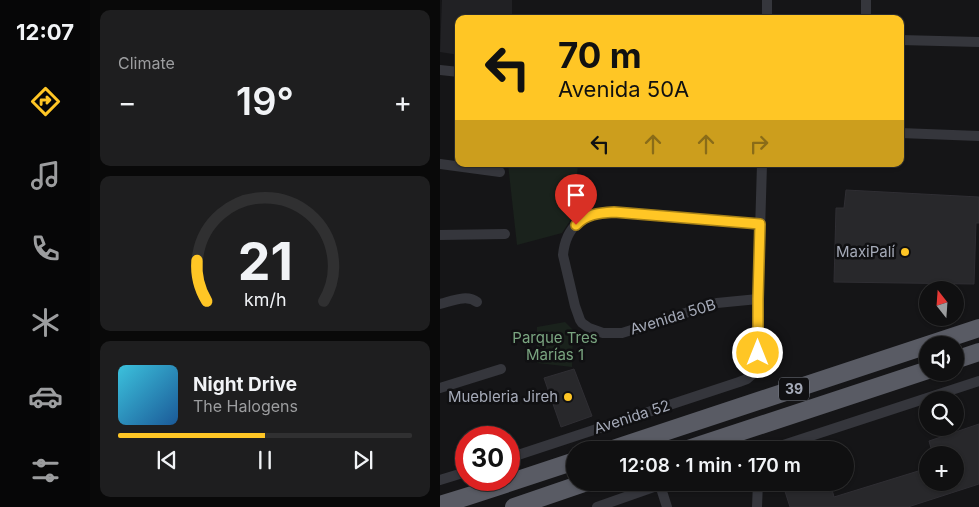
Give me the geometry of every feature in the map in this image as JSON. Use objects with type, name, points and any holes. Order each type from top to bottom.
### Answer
[{"type":"highway","name":"39","points":[[637,441],[979,328]]},
{"type":"highway","points":[[964,357],[979,352]]},
{"type":"highway","name":"39","points":[[712,441],[919,373]]},
{"type":"highway","points":[[440,505],[566,465]]},
{"type":"highway","points":[[514,507],[566,489]]},
{"type":"street","points":[[767,0],[767,15]]},
{"type":"street","points":[[866,0],[866,15]]},
{"type":"street","points":[[904,40],[979,42]]},
{"type":"street","points":[[440,70],[455,72]]},
{"type":"street","points":[[904,133],[979,136]]},
{"type":"street","points":[[440,164],[455,166]]},
{"type":"street","points":[[462,167],[500,172]]},
{"type":"street","points":[[758,299],[762,167]]},
{"type":"street","name":"Avenida 50B","points":[[758,299],[717,303],[622,332],[603,333],[589,328],[578,317],[563,255],[568,238],[576,225],[592,215],[600,213],[614,212],[760,224]]},
{"type":"street","points":[[440,235],[505,234]]},
{"type":"street","points":[[440,304],[467,298],[477,302]]},
{"type":"street","name":"Avenida 52","points":[[520,454],[747,379],[754,373],[758,365],[758,299]]},
{"type":"street","points":[[440,388],[501,369]]},
{"type":"street","points":[[796,441],[979,381]]},
{"type":"street","points":[[440,480],[455,475]]},
{"type":"street","points":[[597,507],[644,491]]},
{"type":"street","points":[[665,491],[667,507]]},
{"type":"street","points":[[757,507],[758,491]]},
{"type":"shaded area","points":[[442,0],[512,0],[512,15],[455,15],[455,54],[440,52]]},
{"type":"green space","points":[[508,167],[578,167],[573,216],[562,233],[517,245]]},
{"type":"green space","name":"Parque Tres Marías 1","points":[[565,322],[573,330],[572,367],[537,363],[537,327]]},
{"type":"building","name":"MaxiPalí","points":[[846,190],[979,197],[979,223],[976,223],[974,284],[964,284],[964,281],[919,281],[919,283],[834,282],[836,208],[844,208]]},
{"type":"building","name":"Muebleria Jireh","points":[[574,369],[592,416],[561,427],[544,378]]},
{"type":"building","points":[[979,424],[979,484],[964,489],[964,446],[930,446],[929,441],[944,436],[964,436],[964,429]]},
{"type":"building","points":[[919,471],[919,491],[957,491],[908,507],[790,507],[785,491],[832,491],[834,497]]},
{"type":"place","name":"MaxiPalí","points":[[905,252]]},
{"type":"place","name":"Muebleria Jireh","points":[[568,397]]},
{"type":"route","points":[[576,225],[592,215],[614,212],[760,224],[758,353]]}]
